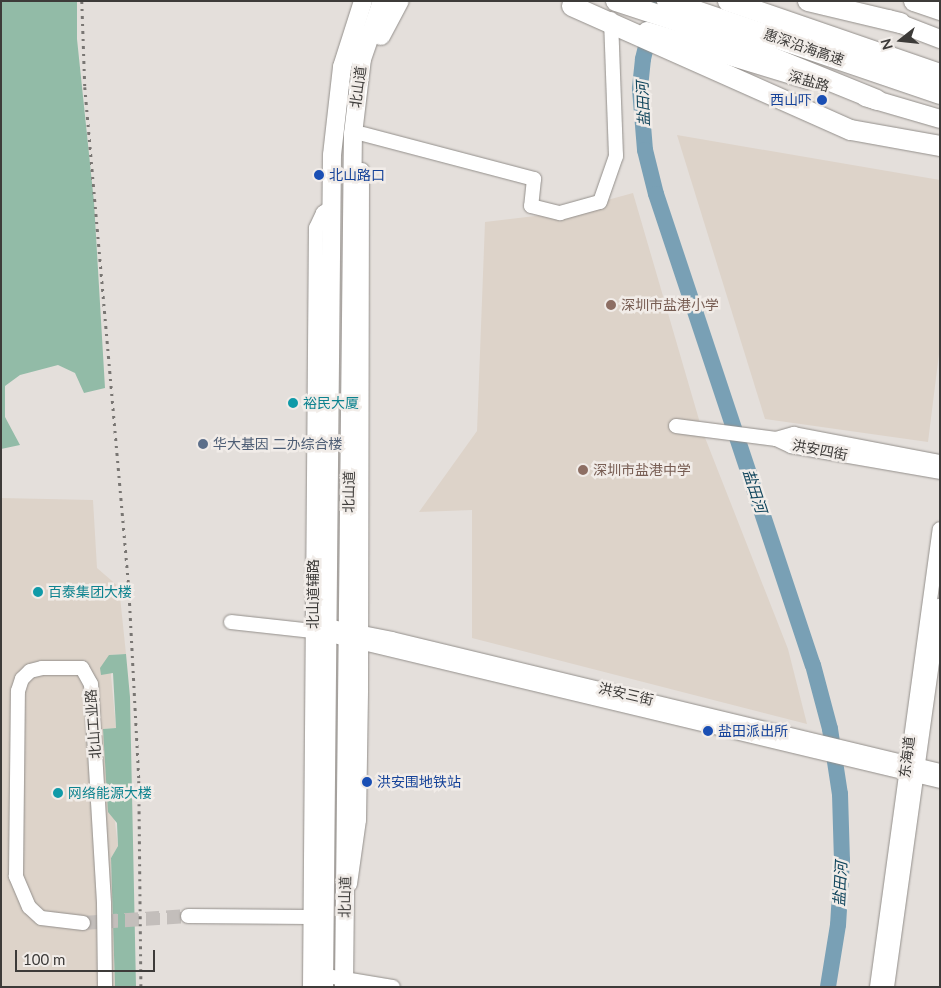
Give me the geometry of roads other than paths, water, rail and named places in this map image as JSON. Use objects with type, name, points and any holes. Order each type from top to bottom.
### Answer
[{"type":"highway","name":"惠深沿海高速","points":[[667,1],[940,94]]},
{"type":"highway","name":"惠深沿海高速","points":[[728,1],[940,74]]},
{"type":"highway","points":[[808,1],[900,23]]},
{"type":"highway","points":[[914,1],[940,10]]},
{"type":"highway","points":[[565,4],[613,16],[707,31],[877,100]]},
{"type":"highway","points":[[613,16],[632,34],[673,48],[851,130],[940,146]]},
{"type":"main road","name":"北山道","points":[[318,981],[323,631],[335,104],[346,50],[362,1]]},
{"type":"main road","name":"北山道","points":[[344,984],[345,903],[355,637],[350,355],[351,236],[357,90],[366,45],[382,1]]},
{"type":"main road","points":[[351,236],[362,170],[363,134],[374,59],[382,32],[400,1]]},
{"type":"main road","points":[[841,1],[940,39]]},
{"type":"main road","name":"深盐路","points":[[613,16],[673,48],[877,100],[940,119]]},
{"type":"main road","points":[[350,355],[362,397]]},
{"type":"street","points":[[363,134],[534,179],[531,206],[560,213],[600,202],[616,156],[613,16]]},
{"type":"street","points":[[355,637],[362,397],[362,170]]},
{"type":"street","points":[[676,426],[709,428],[776,438]]},
{"type":"street","name":"洪安四街","points":[[776,438],[794,434],[940,462]]},
{"type":"street","name":"洪安四街","points":[[776,438],[791,446],[940,472]]},
{"type":"street","name":"东海道","points":[[887,987],[940,529]]},
{"type":"street","name":"东海道","points":[[877,987],[911,768],[940,606]]},
{"type":"street","name":"洪安三街","points":[[231,622],[323,631],[355,637],[911,768],[940,771]]},
{"type":"street","name":"北山道辅路","points":[[318,981],[310,918],[323,631]]},
{"type":"street","name":"北山工业路","points":[[83,923],[41,918],[29,907],[16,876],[18,691],[22,679],[30,671],[42,668],[82,668],[91,684],[104,904],[105,987]]},
{"type":"street","name":"洪安三街","points":[[911,768],[940,781]]},
{"type":"street","points":[[188,916],[310,918]]},
{"type":"street","points":[[318,981],[393,987]]},
{"type":"waterway","name":"盐田河","points":[[657,1],[643,59],[640,89],[645,150],[656,194],[813,665],[830,729],[840,794],[842,860],[838,925],[828,987]]},
{"type":"tunnel","points":[[83,923],[188,916]]},
{"type":"railway","points":[[82,1],[85,87],[129,588],[139,781],[141,987]]},
{"type":"place","name":"西山吓","points":[[822,100]]},
{"type":"place","name":"北山路口","points":[[319,175]]},
{"type":"place","name":"深圳市盐港小学","points":[[611,305]]},
{"type":"place","name":"裕民大厦","points":[[293,403]]},
{"type":"place","name":"华大基因 二办综合楼","points":[[203,444]]},
{"type":"place","name":"深圳市盐港中学","points":[[583,470]]},
{"type":"place","name":"百泰集团大楼","points":[[38,592]]},
{"type":"place","name":"盐田派出所","points":[[708,731]]},
{"type":"place","name":"洪安围地铁站","points":[[367,782]]},
{"type":"place","name":"网络能源大楼","points":[[58,793]]}]
